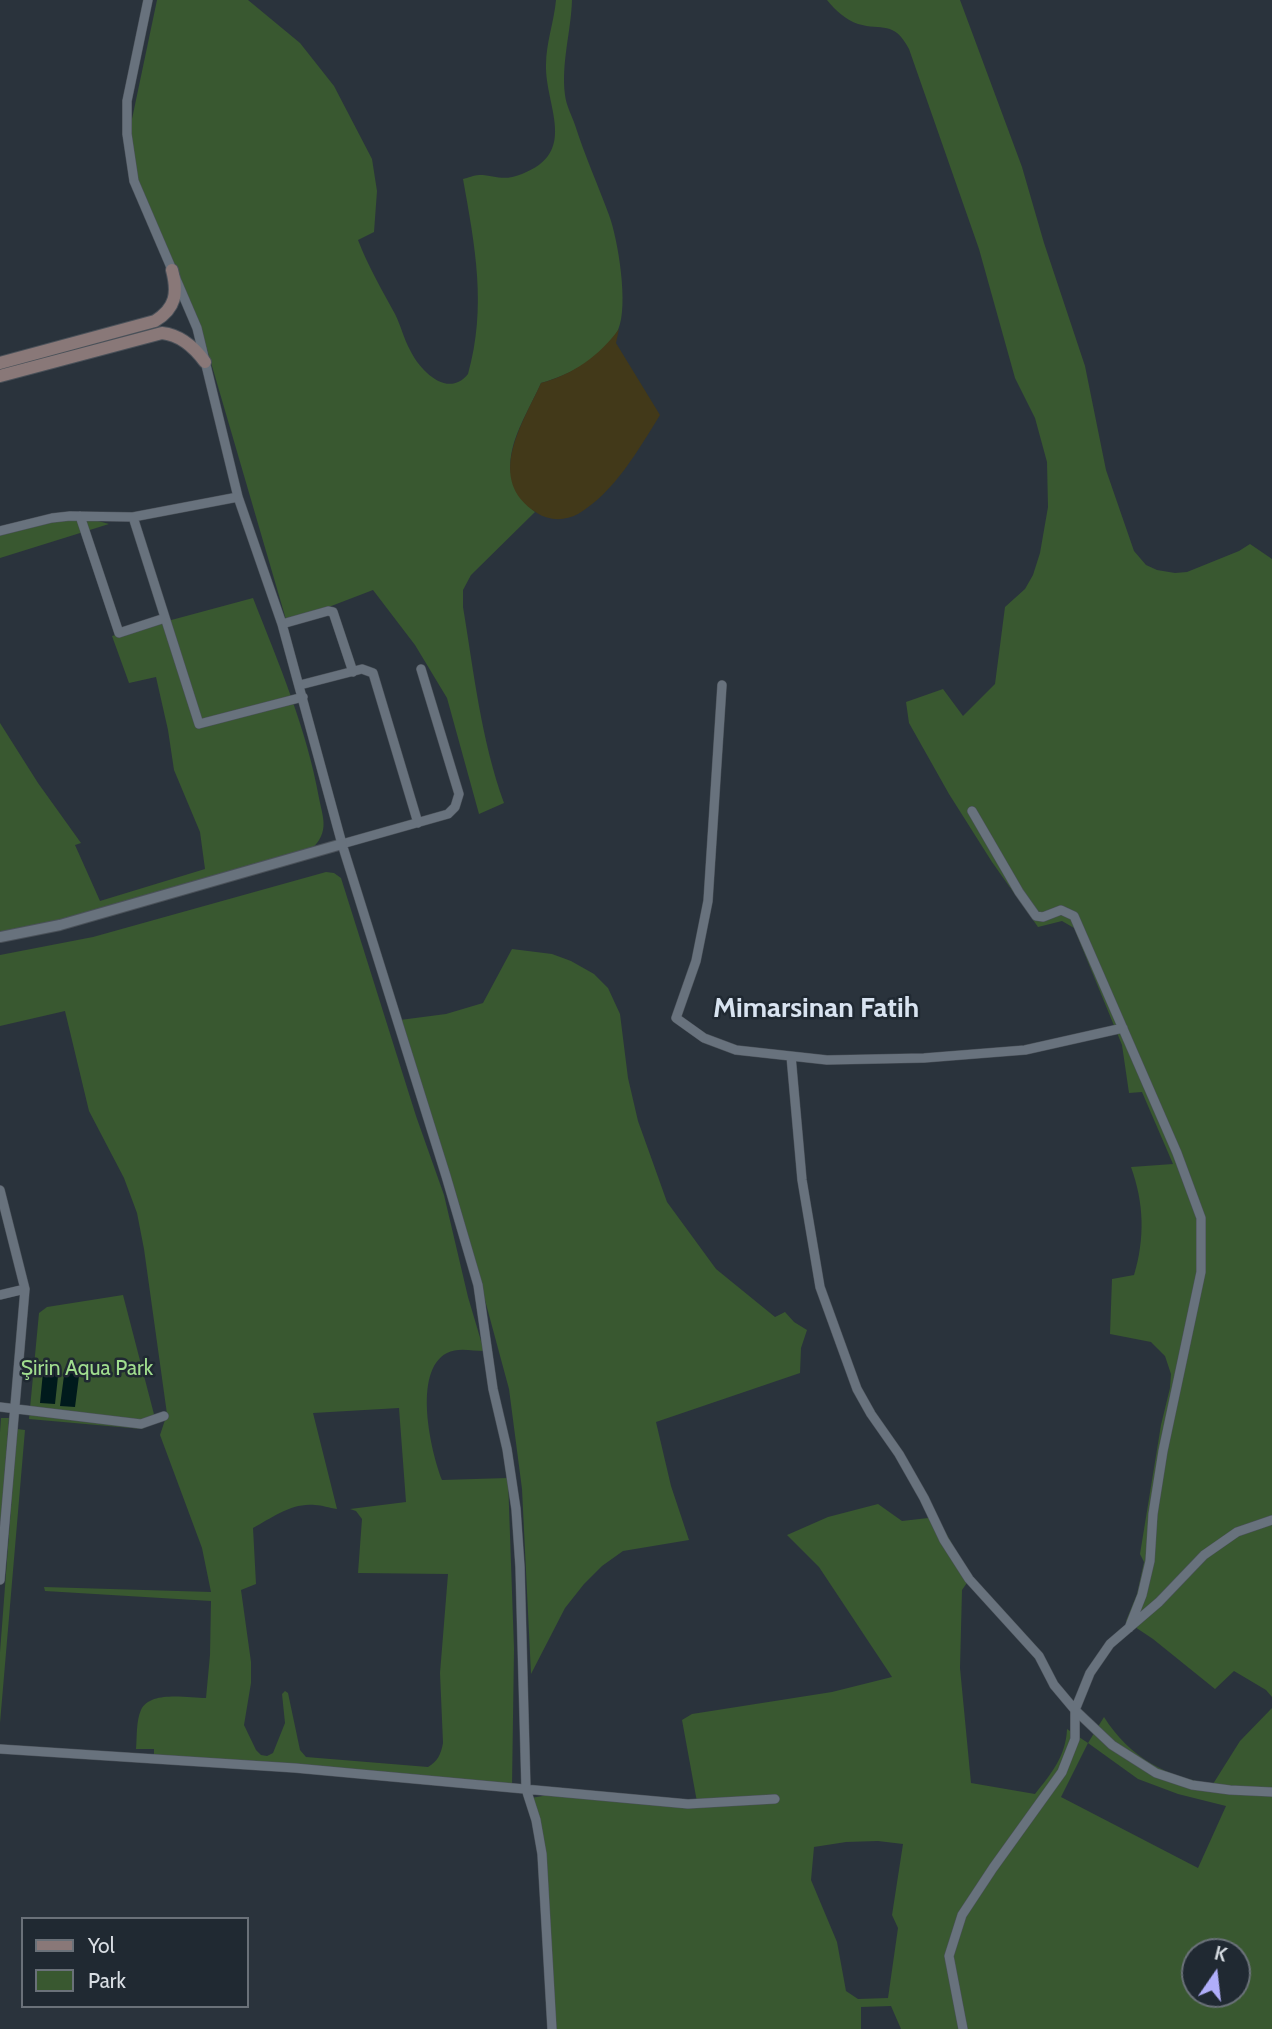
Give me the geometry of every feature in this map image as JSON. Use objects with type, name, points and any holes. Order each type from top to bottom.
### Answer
[{"type":"main road","points":[[0,363],[155,321],[174,303],[176,289],[172,270]]},
{"type":"main road","points":[[0,376],[163,333],[188,343],[205,362]]},
{"type":"street","points":[[148,0],[126,117],[128,151],[138,194],[197,328],[238,497],[282,624],[342,844],[478,1285],[493,1390],[512,1479],[518,1538],[526,1789],[536,1820],[542,1854],[552,2029]]},
{"type":"street","points":[[0,531],[52,518],[133,517],[238,497]]},
{"type":"street","points":[[80,516],[119,633],[165,618]]},
{"type":"street","points":[[133,517],[199,724],[303,697]]},
{"type":"street","points":[[282,624],[328,611],[333,612],[354,671]]},
{"type":"street","points":[[0,937],[60,925],[452,811],[459,794],[421,669]]},
{"type":"street","points":[[300,685],[354,671],[368,670],[376,676],[418,823]]},
{"type":"street","points":[[722,685],[708,901],[696,961],[676,1018],[704,1038],[736,1050],[827,1060],[923,1058],[1025,1051],[1124,1028]]},
{"type":"street","points":[[972,811],[1036,916],[1043,917],[1061,910],[1074,916],[1124,1028],[1202,1218],[1201,1272],[1163,1451],[1153,1514],[1150,1561],[1142,1595],[1129,1628]]},
{"type":"street","points":[[791,1056],[803,1180],[820,1287],[857,1389],[899,1454],[944,1540],[970,1579],[1039,1656],[1054,1685],[1075,1710],[1112,1745],[1156,1773],[1192,1785],[1272,1792]]},
{"type":"street","points":[[0,1191],[25,1289],[0,1580]]},
{"type":"street","points":[[0,1295],[25,1289]]},
{"type":"street","points":[[0,1407],[141,1424],[164,1416]]},
{"type":"street","points":[[963,2029],[948,1956],[962,1915],[992,1868],[1062,1772],[1075,1740],[1075,1710],[1090,1673],[1110,1644],[1159,1602],[1204,1555],[1237,1532],[1272,1520]]},
{"type":"street","points":[[0,1749],[295,1768],[688,1804],[775,1799]]},
{"type":"green space","points":[[157,0],[248,0],[300,43],[334,86],[372,159],[377,191],[374,232],[358,240],[420,366],[435,379],[452,384],[468,374],[477,325],[475,252],[463,179],[479,175],[504,178],[522,174],[539,165],[550,153],[555,127],[547,81],[547,49],[556,0],[572,0],[564,71],[565,95],[609,215],[619,256],[623,305],[618,330],[604,349],[574,370],[541,383],[512,449],[511,465],[513,480],[521,496],[535,512],[471,575],[463,590],[463,607],[479,706],[489,755],[504,803],[479,814],[447,698],[415,645],[373,590],[287,623],[205,342],[135,172],[131,140],[132,119]]},
{"type":"green space","points":[[827,0],[960,0],[1022,167],[1085,366],[1106,470],[1134,551],[1146,565],[1175,573],[1187,572],[1250,544],[1272,559],[1272,1697],[1266,1690],[1234,1671],[1215,1689],[1126,1621],[1137,1594],[1144,1562],[1140,1554],[1171,1374],[1165,1356],[1151,1342],[1110,1334],[1112,1279],[1134,1275],[1138,1261],[1141,1207],[1131,1167],[1173,1164],[1142,1092],[1129,1093],[1122,1045],[1074,928],[1062,921],[1038,927],[949,794],[909,723],[906,702],[943,689],[963,716],[995,684],[1005,607],[1025,589],[1040,553],[1048,507],[1047,462],[1035,418],[1015,378],[979,249],[909,49],[893,30],[854,22]]},
{"type":"green space","points":[[50,519],[109,524],[0,558],[0,533]]},
{"type":"green space","points":[[253,598],[307,747],[323,818],[321,837],[308,852],[67,920],[0,934],[0,723],[81,843],[75,845],[100,901],[205,869],[200,832],[174,770],[156,677],[129,683],[112,636]]},
{"type":"green space","points":[[326,872],[341,878],[416,1116],[444,1195],[484,1351],[451,1351],[436,1362],[427,1394],[433,1451],[442,1480],[508,1478],[514,1649],[512,1786],[154,1759],[154,1749],[136,1749],[139,1714],[146,1704],[161,1697],[206,1698],[211,1601],[45,1591],[44,1587],[211,1592],[202,1548],[160,1435],[167,1414],[137,1213],[124,1178],[89,1111],[65,1011],[0,1026],[0,955],[93,937]],"holes":[[[399,1408],[406,1502],[350,1509],[356,1511],[362,1519],[358,1573],[448,1574],[440,1673],[443,1743],[438,1757],[428,1767],[306,1757],[300,1750],[288,1693],[285,1691],[282,1694],[285,1723],[273,1753],[261,1755],[244,1725],[251,1683],[251,1662],[241,1590],[256,1584],[253,1528],[299,1506],[318,1505],[337,1509],[313,1413]]]},
{"type":"green space","points":[[512,949],[552,954],[571,961],[594,974],[608,988],[620,1014],[628,1078],[638,1121],[667,1202],[716,1269],[775,1317],[785,1312],[807,1330],[801,1348],[800,1373],[656,1422],[671,1486],[689,1540],[623,1551],[602,1566],[565,1608],[531,1674],[522,1489],[509,1389],[459,1204],[400,1020],[446,1014],[483,1003]]},
{"type":"green space","name":"Şirin Aqua Park","points":[[123,1295],[156,1422],[142,1429],[29,1419],[39,1313],[47,1307]]},
{"type":"green space","points":[[1,1418],[9,1418],[0,1532],[0,1432]]},
{"type":"green space","points":[[17,1429],[25,1430],[0,1723],[0,1652]]},
{"type":"green space","points":[[878,1504],[902,1521],[937,1517],[971,1577],[962,1590],[960,1668],[971,1783],[1035,1794],[1061,1756],[1067,1729],[1088,1743],[1104,1717],[1125,1744],[1151,1763],[1165,1771],[1213,1784],[1240,1741],[1272,1708],[1272,2029],[901,2029],[891,2006],[861,2007],[861,2029],[551,2029],[547,1931],[531,1798],[577,1790],[697,1802],[682,1720],[692,1714],[832,1692],[892,1677],[819,1567],[787,1535],[828,1517]],"holes":[[[1088,1743],[1138,1779],[1178,1794],[1226,1806],[1198,1868],[1061,1797]],[[878,1841],[903,1844],[892,1915],[898,1928],[888,1998],[858,1999],[846,1991],[837,1942],[811,1880],[814,1847]]]},
{"type":"sand","points":[[619,329],[616,343],[660,415],[625,469],[591,505],[568,518],[552,519],[542,516],[521,500],[513,484],[510,468],[512,451],[525,416],[541,383],[564,375],[585,363],[603,348]]},
{"type":"shaded area","points":[[50,1367],[59,1367],[55,1404],[40,1403],[43,1372]]},
{"type":"shaded area","points":[[65,1368],[73,1370],[79,1376],[75,1407],[60,1406]]},
{"type":"district","name":"Mimarsinan Fatih","points":[[816,1009]]}]
